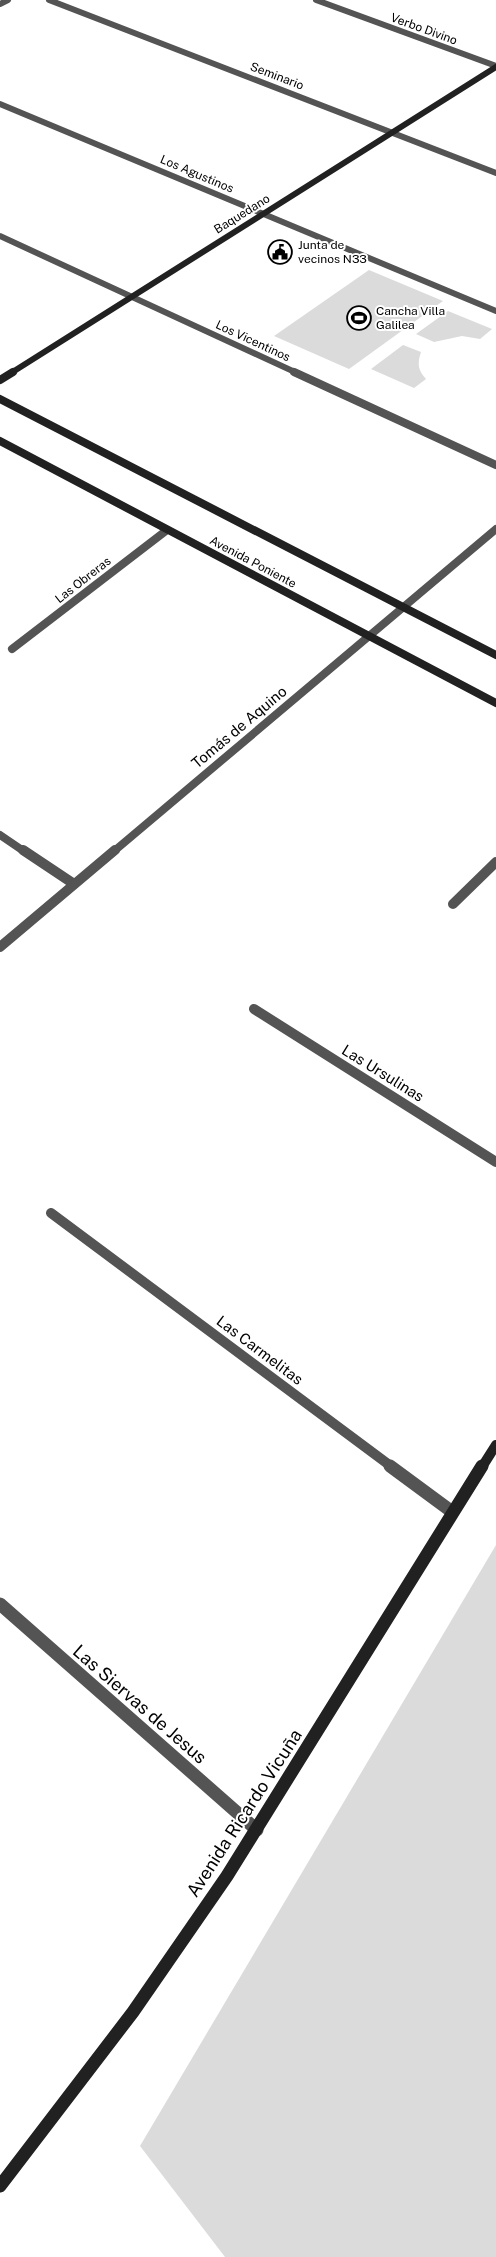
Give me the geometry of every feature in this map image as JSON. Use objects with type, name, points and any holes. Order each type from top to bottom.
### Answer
[{"type":"street","points":[[0,4],[8,0]]},
{"type":"street","name":"Seminario","points":[[49,0],[496,173]]},
{"type":"street","name":"Verbo Divino","points":[[316,0],[496,67]]},
{"type":"street","name":"Baquedano","points":[[0,380],[496,67]]},
{"type":"street","name":"Los Agustinos","points":[[0,104],[496,311]]},
{"type":"street","name":"Los Vicentinos","points":[[0,236],[496,465]]},
{"type":"street","name":"Avenida Poniente","points":[[0,399],[496,655]]},
{"type":"street","name":"Avenida Poniente","points":[[0,441],[496,703]]},
{"type":"street","name":"Tomás de Aquino","points":[[0,947],[496,528]]},
{"type":"street","name":"Las Obreras","points":[[12,649],[167,530]]},
{"type":"street","points":[[0,835],[74,884]]},
{"type":"street","points":[[453,904],[496,862]]},
{"type":"street","name":"Las Ursulinas","points":[[254,1009],[496,1162]]},
{"type":"street","name":"Las Carmelitas","points":[[51,1213],[452,1511]]},
{"type":"street","name":"Avenida Ricardo Vicuña","points":[[0,2186],[70,2099],[143,2000],[257,1830],[452,1511],[496,1445]]},
{"type":"street","name":"Las Siervas de Jesus","points":[[0,1604],[257,1830]]},
{"type":"shaded area","name":"Cancha Villa Galilea","points":[[369,270],[443,301],[349,369],[274,336]]},
{"type":"shaded area","points":[[448,311],[492,329],[480,339],[462,336],[434,342],[416,334]]},
{"type":"shaded area","points":[[403,345],[421,352],[419,367],[426,379],[414,388],[371,369]]},
{"type":"shaded area","points":[[496,1545],[496,2257],[225,2257],[140,2146]]},
{"type":"place","name":"Junta de vecinos N33","points":[[280,252]]},
{"type":"place","name":"Cancha Villa Galilea","points":[[359,318]]}]
